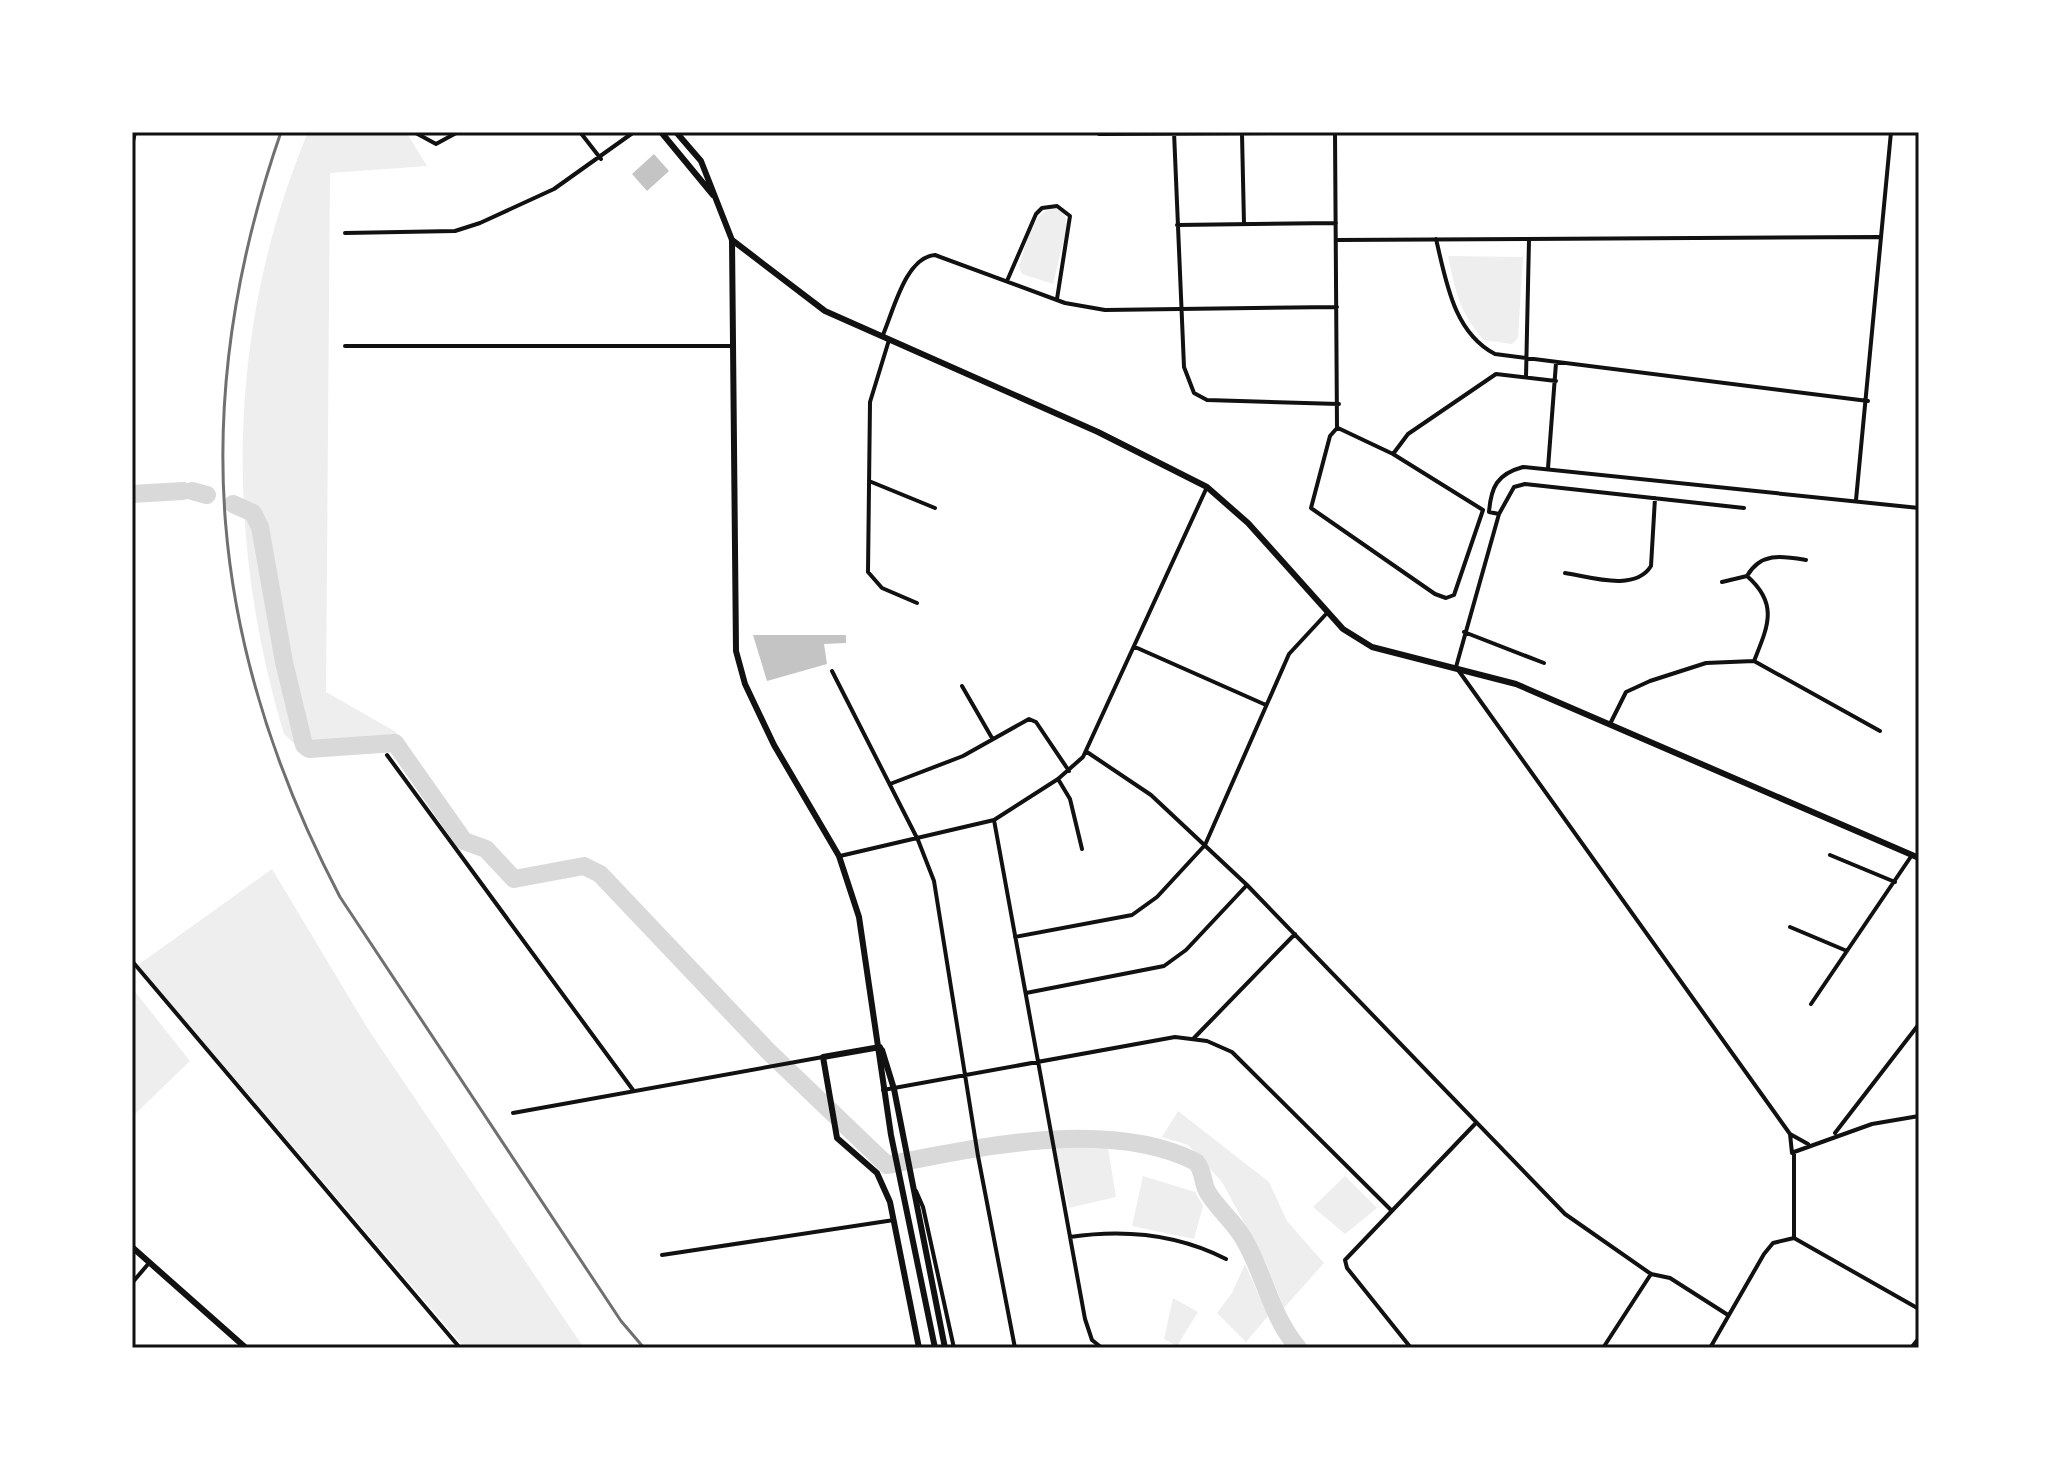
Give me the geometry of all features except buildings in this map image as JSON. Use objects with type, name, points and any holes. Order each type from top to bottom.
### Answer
[{"type":"main road","points":[[661,132],[715,197]]},
{"type":"main road","points":[[679,132],[701,161],[732,240],[736,651],[745,684],[774,745],[839,856],[859,919],[880,1047],[883,1090],[935,1348]]},
{"type":"main road","points":[[732,240],[816,306],[1098,432],[1207,487],[1248,523],[1343,629],[1372,647],[1395,656],[1456,667],[1516,684],[1915,857]]},
{"type":"main road","points":[[880,1047],[823,1057],[834,1130],[841,1144],[881,1178],[894,1220],[919,1348]]},
{"type":"main road","points":[[880,1047],[894,1089],[945,1348]]},
{"type":"main road","points":[[132,1247],[246,1348]]},
{"type":"street","points":[[132,146],[135,132]]},
{"type":"street","points":[[414,132],[436,144],[458,132]]},
{"type":"street","points":[[580,132],[601,159]]},
{"type":"street","points":[[1335,132],[1339,404],[1337,428],[1330,436],[1311,508],[1435,594],[1446,598],[1454,595],[1486,511],[1490,491],[1504,474],[1523,467],[1749,493],[1856,500],[1919,508]]},
{"type":"street","points":[[1099,134],[1415,132]]},
{"type":"street","points":[[1856,500],[1868,401],[1879,237],[1891,132]]},
{"type":"street","points":[[345,233],[455,231],[480,223],[528,204],[601,159],[630,133]]},
{"type":"street","points":[[1174,134],[1180,308],[1188,383],[1199,397],[1339,404]]},
{"type":"street","points":[[1242,134],[1244,224]]},
{"type":"street","points":[[1007,281],[1036,214],[1050,205],[1057,206],[1070,216],[1057,300]]},
{"type":"street","points":[[1177,225],[1336,223]]},
{"type":"street","points":[[1336,240],[1879,237]]},
{"type":"street","points":[[1436,239],[1452,303],[1471,335],[1495,354],[1868,401]]},
{"type":"street","points":[[1526,377],[1529,240]]},
{"type":"street","points":[[917,603],[882,588],[868,572],[870,402],[886,339],[914,265],[927,256],[959,262],[1057,300],[1105,310],[1337,307]]},
{"type":"street","points":[[345,346],[734,346]]},
{"type":"street","points":[[1548,468],[1556,363]]},
{"type":"street","points":[[1393,454],[1408,434],[1487,378],[1504,373],[1556,381]]},
{"type":"street","points":[[1337,428],[1393,454],[1486,511],[1499,514]]},
{"type":"street","points":[[869,481],[935,508]]},
{"type":"street","points":[[1744,508],[1525,484],[1508,493],[1499,514],[1456,667],[1790,1134],[1809,1145]]},
{"type":"street","points":[[839,856],[994,820],[1069,771],[1087,752],[1207,487]]},
{"type":"street","points":[[1565,573],[1637,580],[1647,573],[1651,566],[1655,498]]},
{"type":"street","points":[[1722,582],[1747,576],[1755,562],[1763,558],[1806,560]]},
{"type":"street","points":[[1747,576],[1768,603],[1768,618],[1754,661]]},
{"type":"street","points":[[1015,937],[1132,915],[1150,903],[1205,845],[1298,640],[1327,613]]},
{"type":"street","points":[[1464,632],[1544,663]]},
{"type":"street","points":[[1135,647],[1266,705]]},
{"type":"street","points":[[1610,725],[1626,692],[1638,686],[1706,663],[1754,661],[1880,731]]},
{"type":"street","points":[[832,671],[918,840],[940,905],[978,1156],[1015,1348]]},
{"type":"street","points":[[962,686],[992,738]]},
{"type":"street","points":[[890,784],[963,756],[1029,719],[1036,722],[1069,771]]},
{"type":"street","points":[[1087,752],[1151,795],[1247,885],[1374,1012],[1475,1124],[1565,1214],[1651,1274],[1670,1278],[1728,1315]]},
{"type":"street","points":[[387,755],[633,1090]]},
{"type":"street","points":[[1058,779],[1070,799],[1082,849]]},
{"type":"street","points":[[994,820],[1088,1330],[1092,1340],[1102,1348]]},
{"type":"street","points":[[1830,855],[1895,882]]},
{"type":"street","points":[[1811,1004],[1915,857]]},
{"type":"street","points":[[1026,993],[1164,966],[1186,950],[1247,885]]},
{"type":"street","points":[[1790,927],[1847,951]]},
{"type":"street","points":[[1194,1038],[1295,934]]},
{"type":"street","points":[[132,961],[460,1348]]},
{"type":"street","points":[[1833,1135],[1919,1024]]},
{"type":"street","points":[[883,1090],[1175,1037],[1194,1038],[1232,1052],[1391,1210]]},
{"type":"street","points":[[513,1113],[773,1063],[823,1057]]},
{"type":"street","points":[[1792,1155],[1833,1135],[1891,1119],[1919,1116]]},
{"type":"street","points":[[1411,1348],[1345,1264],[1347,1256],[1475,1124]]},
{"type":"street","points":[[1790,1134],[1794,1238]]},
{"type":"street","points":[[913,1187],[923,1207],[954,1348]]},
{"type":"street","points":[[662,1255],[894,1220]]},
{"type":"street","points":[[1070,1237],[1112,1233],[1154,1236],[1195,1246],[1226,1259]]},
{"type":"street","points":[[1710,1348],[1764,1254],[1773,1243],[1794,1238],[1919,1309]]},
{"type":"street","points":[[132,1283],[149,1263]]},
{"type":"street","points":[[1603,1348],[1651,1274]]},
{"type":"street","points":[[1911,1348],[1919,1338]]},
{"type":"shaded area","points":[[308,132],[406,132],[427,166],[330,173],[326,692],[396,732],[402,741],[297,746],[284,734],[264,659],[251,583],[244,507],[243,431],[249,355],[262,280],[281,205]]},
{"type":"shaded area","points":[[1054,208],[1065,213],[1067,227],[1053,284],[1022,274],[1019,266],[1035,223],[1046,211]]},
{"type":"shaded area","points":[[1448,256],[1523,257],[1518,338],[1512,344],[1484,340],[1469,321],[1453,280]]},
{"type":"shaded area","points":[[272,869],[368,1029],[584,1348],[465,1348],[138,965]]},
{"type":"shaded area","points":[[132,988],[190,1061],[132,1117]]},
{"type":"shaded area","points":[[1178,1111],[1269,1182],[1287,1221],[1324,1263],[1284,1308],[1266,1263],[1222,1182],[1188,1145],[1162,1137]]},
{"type":"shaded area","points":[[1055,1146],[1108,1148],[1116,1197],[1069,1208]]},
{"type":"shaded area","points":[[1143,1176],[1195,1192],[1203,1206],[1194,1239],[1132,1226]]},
{"type":"shaded area","points":[[1345,1176],[1377,1208],[1345,1234],[1313,1207]]},
{"type":"shaded area","points":[[1245,1264],[1268,1316],[1246,1342],[1217,1313],[1232,1293]]},
{"type":"shaded area","points":[[1173,1298],[1198,1312],[1177,1346],[1164,1339]]},
{"type":"waterway","points":[[132,494],[183,491]]},
{"type":"waterway","points":[[192,491],[207,495]]},
{"type":"waterway","points":[[233,504],[253,513],[260,527],[284,662],[304,745],[309,749],[395,743],[464,841],[486,849],[514,879],[584,866],[600,874],[768,1051],[887,1165],[1002,1145],[1084,1139],[1124,1141],[1162,1149],[1196,1162],[1207,1191],[1245,1241],[1274,1309],[1298,1348]]},
{"type":"railway","points":[[281,132],[251,232],[232,330],[223,426],[225,521],[238,615],[261,708],[295,802],[340,897],[621,1321],[644,1348]]}]
